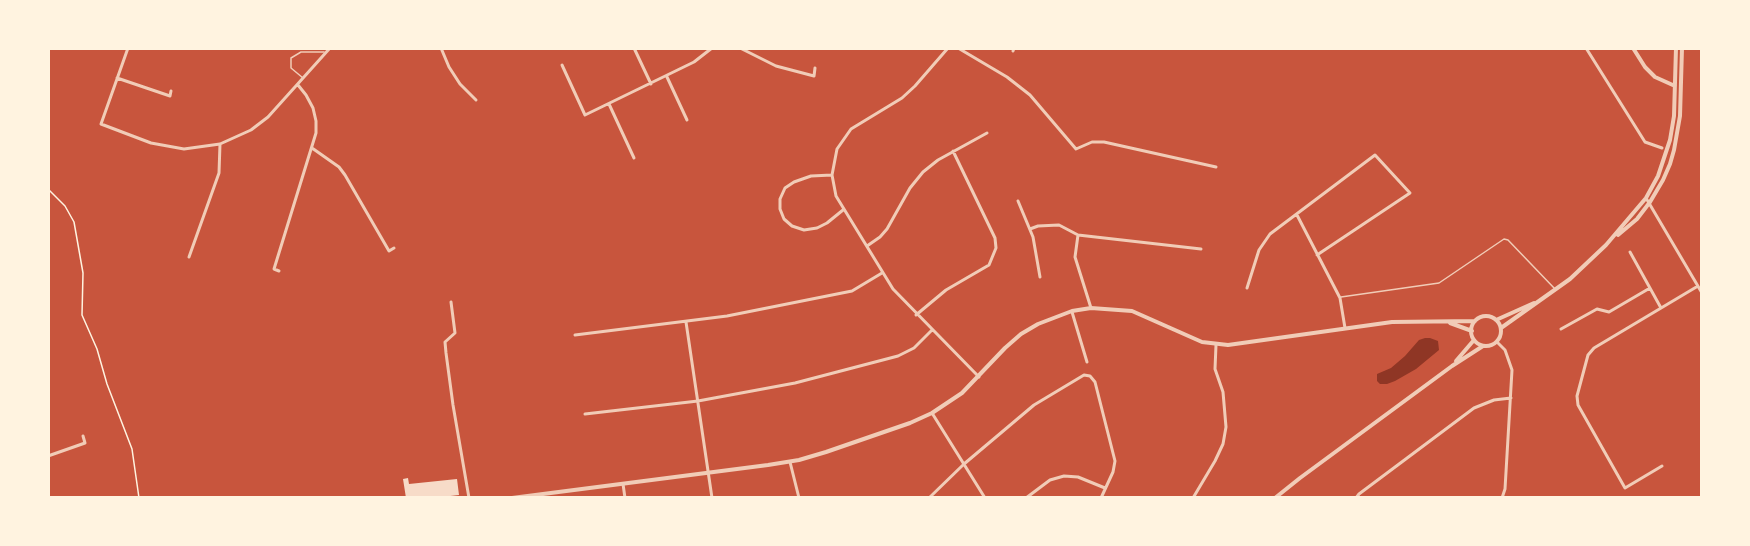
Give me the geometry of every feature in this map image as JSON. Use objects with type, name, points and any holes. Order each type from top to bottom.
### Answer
[{"type":"street","points":[[128,48],[102,124],[166,146],[184,149],[220,144],[251,130],[268,117],[330,48]]},
{"type":"street","points":[[441,48],[460,84],[476,100]]},
{"type":"street","points":[[634,48],[651,84]]},
{"type":"street","points":[[562,65],[585,115],[694,62],[712,48]]},
{"type":"street","points":[[740,48],[776,66],[814,76],[815,68]]},
{"type":"street","points":[[948,48],[902,98],[851,129],[837,149],[832,175],[836,196],[893,289],[916,315],[979,376]]},
{"type":"street","points":[[958,48],[1007,77],[1030,95],[1076,148],[1092,142],[1104,142],[1216,167]]},
{"type":"street","points":[[1586,48],[1645,142],[1662,148]]},
{"type":"street","points":[[1633,48],[1645,68],[1655,77],[1678,87]]},
{"type":"street","points":[[1501,328],[1570,279],[1637,219],[1650,202],[1663,180],[1674,150],[1680,116],[1676,48]]},
{"type":"street","points":[[1606,245],[1646,198],[1658,176],[1670,140],[1682,48]]},
{"type":"street","points":[[667,76],[687,120]]},
{"type":"street","points":[[117,78],[170,96],[171,91]]},
{"type":"street","points":[[279,271],[274,269],[312,148],[316,121],[306,95],[298,85]]},
{"type":"street","points":[[609,104],[634,158]]},
{"type":"street","points":[[867,247],[887,229],[910,188],[923,172],[953,151],[987,133]]},
{"type":"street","points":[[189,257],[219,173],[220,144]]},
{"type":"street","points":[[312,148],[339,167],[389,251],[394,248]]},
{"type":"street","points":[[916,315],[946,290],[989,265],[996,248],[995,238],[953,151]]},
{"type":"street","points":[[1247,288],[1263,242],[1270,234],[1375,155],[1410,193],[1317,255]]},
{"type":"street","points":[[832,175],[811,176],[794,182],[785,188],[780,198],[780,209],[784,219],[792,226],[804,230],[817,228],[844,210]]},
{"type":"street","points":[[1646,198],[1702,293]]},
{"type":"street","points":[[1018,201],[1033,237],[1040,277]]},
{"type":"street","points":[[1297,214],[1340,298],[1345,328]]},
{"type":"street","points":[[1030,229],[1059,225],[1078,235],[1201,249]]},
{"type":"street","points":[[1078,235],[1077,262],[1091,308]]},
{"type":"street","points":[[1630,252],[1661,308]]},
{"type":"street","points":[[575,335],[727,316],[852,291],[883,273]]},
{"type":"street","points":[[1662,466],[1625,488],[1578,405],[1577,396],[1588,355],[1594,348],[1698,286]]},
{"type":"street","points":[[1561,329],[1597,309],[1609,312],[1650,288]]},
{"type":"street","points":[[1496,320],[1543,299]]},
{"type":"street","points":[[451,302],[455,333],[445,342],[446,353],[469,498]]},
{"type":"street","points":[[512,498],[790,462],[826,452],[932,413],[962,393],[1021,334],[1038,324],[1072,311],[1091,308],[1132,311],[1187,336],[1216,345],[1240,345],[1392,322],[1475,321],[1485,316],[1496,320],[1501,328],[1497,342],[1483,345],[1452,366],[1275,498]]},
{"type":"street","points":[[1072,311],[1087,362]]},
{"type":"street","points":[[1447,321],[1472,331]]},
{"type":"street","points":[[1475,321],[1472,331],[1474,340],[1483,345]]},
{"type":"street","points":[[686,322],[712,498]]},
{"type":"street","points":[[585,414],[698,400],[795,383],[898,356],[914,348],[932,330]]},
{"type":"street","points":[[1452,366],[1474,340]]},
{"type":"street","points":[[1497,342],[1505,350],[1512,370],[1505,489],[1502,498]]},
{"type":"street","points":[[1193,498],[1223,444],[1226,427],[1223,392],[1215,369],[1216,345]]},
{"type":"street","points":[[929,498],[964,464],[1034,405],[1077,377],[1090,376],[1095,382],[1115,461],[1113,472],[1101,498]]},
{"type":"street","points":[[1356,498],[1474,408],[1494,400],[1511,398]]},
{"type":"street","points":[[932,413],[985,498]]},
{"type":"street","points":[[48,456],[85,443],[83,436]]},
{"type":"street","points":[[790,462],[799,498]]},
{"type":"street","points":[[1026,498],[1045,483],[1064,476],[1078,477],[1105,488]]},
{"type":"street","points":[[623,484],[625,498]]},
{"type":"lane","points":[[303,79],[291,68],[291,58],[301,52],[326,52]]},
{"type":"lane","points":[[1340,298],[1439,283],[1504,239],[1508,240],[1555,290]]},
{"type":"path","points":[[48,189],[65,206],[74,222],[83,273],[82,315],[97,349],[107,384],[132,449],[139,498]]},
{"type":"shaded area","points":[[1425,338],[1438,341],[1439,350],[1416,369],[1395,381],[1380,384],[1377,381],[1377,374],[1391,368],[1419,340]]},
{"type":"building","points":[[408,478],[409,484],[457,479],[459,495],[406,498],[403,479]]}]
